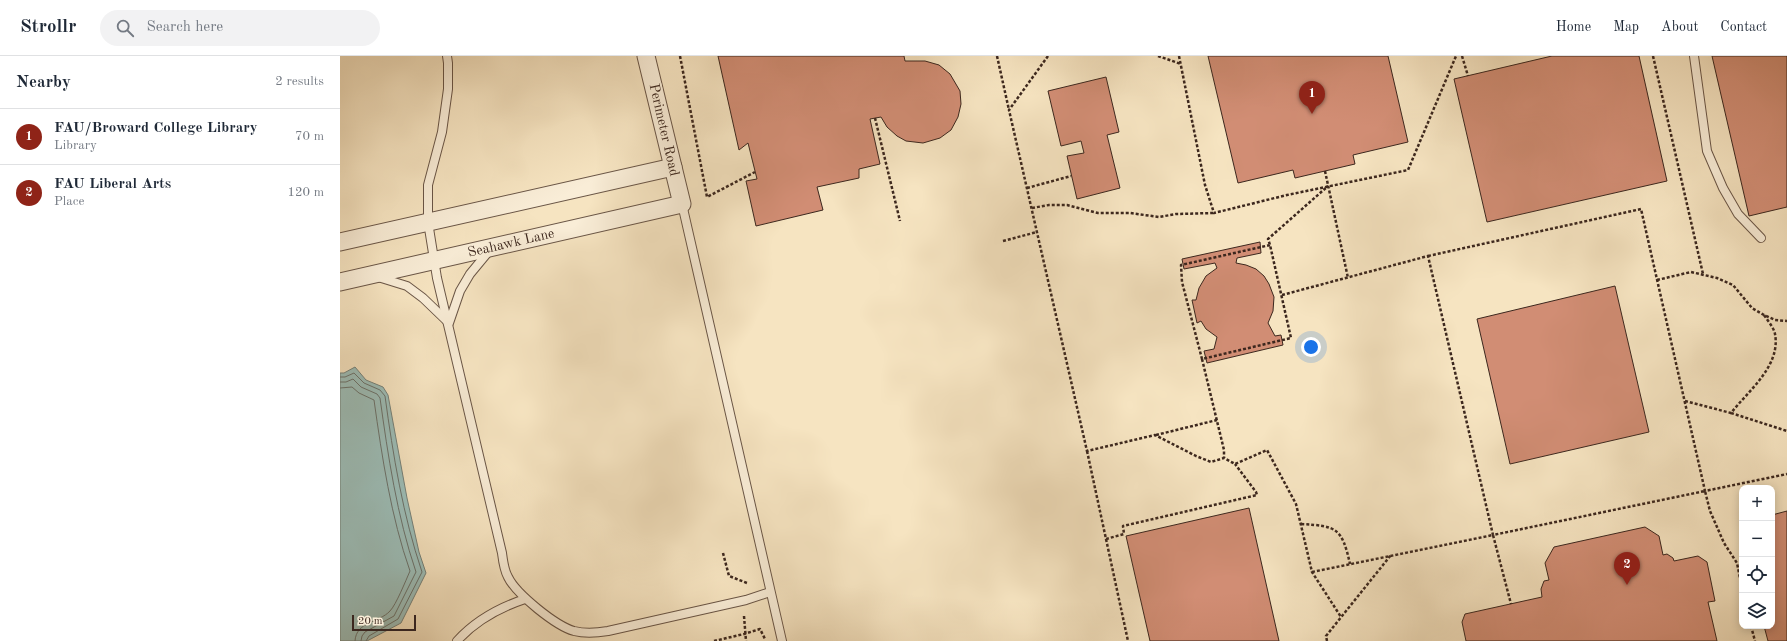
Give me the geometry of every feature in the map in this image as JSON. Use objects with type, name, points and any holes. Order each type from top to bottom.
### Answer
[{"type":"street","name":"Perimeter Road","points":[[646,56],[682,204]]},
{"type":"street","points":[[340,242],[672,167]]},
{"type":"street","name":"Seahawk Lane","points":[[340,282],[682,204]]},
{"type":"lane","points":[[447,56],[448,89],[442,132],[428,185],[428,222],[434,260],[507,576],[514,587],[525,599],[549,617],[573,630],[590,633],[608,631],[746,600],[770,592]]},
{"type":"lane","points":[[1694,56],[1708,151],[1723,188],[1738,214],[1761,238]]},
{"type":"lane","points":[[682,204],[782,641]]},
{"type":"lane","points":[[449,323],[460,291],[470,274],[492,247]]},
{"type":"lane","points":[[373,275],[407,286],[423,298],[449,323]]},
{"type":"lane","points":[[456,641],[490,613],[506,605],[525,599]]},
{"type":"path","points":[[680,56],[707,197],[755,172]]},
{"type":"path","points":[[997,56],[1087,451],[1128,641]]},
{"type":"path","points":[[1009,110],[1048,56]]},
{"type":"path","points":[[1158,56],[1181,64]]},
{"type":"path","points":[[1179,56],[1205,185],[1214,213]]},
{"type":"path","points":[[1032,208],[1049,205],[1067,205],[1098,213],[1130,213],[1159,217],[1176,214],[1214,213],[1328,186],[1408,170],[1456,56]]},
{"type":"path","points":[[1462,56],[1468,76]]},
{"type":"path","points":[[1653,56],[1702,274]]},
{"type":"path","points":[[875,118],[900,221]]},
{"type":"path","points":[[1325,171],[1348,278]]},
{"type":"path","points":[[1027,188],[1071,176]]},
{"type":"path","points":[[1202,359],[1291,338],[1268,239],[1328,186]]},
{"type":"path","points":[[1282,295],[1428,256],[1641,209],[1710,511],[1724,543],[1737,563],[1739,573]]},
{"type":"path","points":[[1003,241],[1037,232]]},
{"type":"path","points":[[1224,458],[1224,450],[1217,420],[1182,282],[1181,265],[1270,246]]},
{"type":"path","points":[[1428,256],[1493,535],[1511,604]]},
{"type":"path","points":[[1657,280],[1691,272],[1717,278],[1733,285],[1752,308],[1764,316],[1775,320],[1787,321]]},
{"type":"path","points":[[1731,413],[1767,370],[1776,348],[1775,333],[1764,316]]},
{"type":"path","points":[[1684,401],[1731,413],[1787,432]]},
{"type":"path","points":[[1087,451],[1217,420]]},
{"type":"path","points":[[1106,539],[1124,534],[1123,526],[1257,495],[1235,464],[1224,458],[1211,462],[1155,435]]},
{"type":"path","points":[[1235,464],[1267,450],[1296,504],[1312,572],[1341,617]]},
{"type":"path","points":[[1312,572],[1787,474]]},
{"type":"path","points":[[1301,524],[1330,528],[1340,533],[1344,541],[1350,564]]},
{"type":"path","points":[[723,553],[729,576],[747,583],[743,617],[746,641]]},
{"type":"path","points":[[1327,641],[1326,636],[1391,555]]},
{"type":"path","points":[[714,641],[760,629],[766,641]]},
{"type":"path","points":[[1752,629],[1755,641]]},
{"type":"water","points":[[355,367],[366,380],[383,387],[388,395],[407,498],[419,552],[426,573],[401,623],[367,641],[340,641],[340,373],[344,373]]},
{"type":"building","points":[[718,56],[904,56],[905,61],[925,61],[939,65],[950,74],[960,91],[961,104],[958,117],[951,130],[940,138],[923,143],[906,141],[897,136],[887,127],[881,117],[870,119],[880,164],[859,169],[859,178],[817,187],[823,210],[756,226],[746,181],[757,179],[748,143],[739,150]]},
{"type":"building","points":[[1208,56],[1388,56],[1408,142],[1353,155],[1355,164],[1295,178],[1293,170],[1238,183]]},
{"type":"building","points":[[1552,56],[1639,56],[1667,181],[1487,222],[1454,79]]},
{"type":"building","points":[[1712,56],[1787,56],[1787,207],[1749,216]]},
{"type":"building","points":[[1106,77],[1119,132],[1107,135],[1120,188],[1077,199],[1067,156],[1084,153],[1081,141],[1061,146],[1048,91]]},
{"type":"building","points":[[1260,242],[1261,253],[1237,258],[1236,263],[1256,269],[1264,276],[1269,284],[1274,297],[1273,311],[1268,323],[1275,336],[1281,335],[1283,345],[1207,363],[1204,351],[1214,349],[1217,337],[1206,329],[1201,321],[1197,323],[1192,300],[1196,300],[1199,288],[1206,276],[1217,268],[1215,263],[1184,269],[1182,259]]},
{"type":"building","points":[[1615,286],[1649,432],[1510,464],[1477,319]]},
{"type":"building","points":[[1249,508],[1279,641],[1150,641],[1126,536]]},
{"type":"building","points":[[1787,511],[1787,641],[1768,641],[1765,629],[1775,629],[1775,514]]},
{"type":"building","points":[[1645,527],[1659,536],[1663,555],[1667,554],[1673,558],[1674,561],[1698,556],[1707,562],[1715,601],[1708,602],[1717,641],[1466,641],[1462,622],[1465,614],[1542,597],[1541,589],[1544,581],[1549,580],[1545,563],[1554,547]]},
{"type":"place","name":"FAU/Broward College Library","points":[[1312,114]]},
{"type":"place","name":"FAU Liberal Arts","points":[[1627,585]]}]
